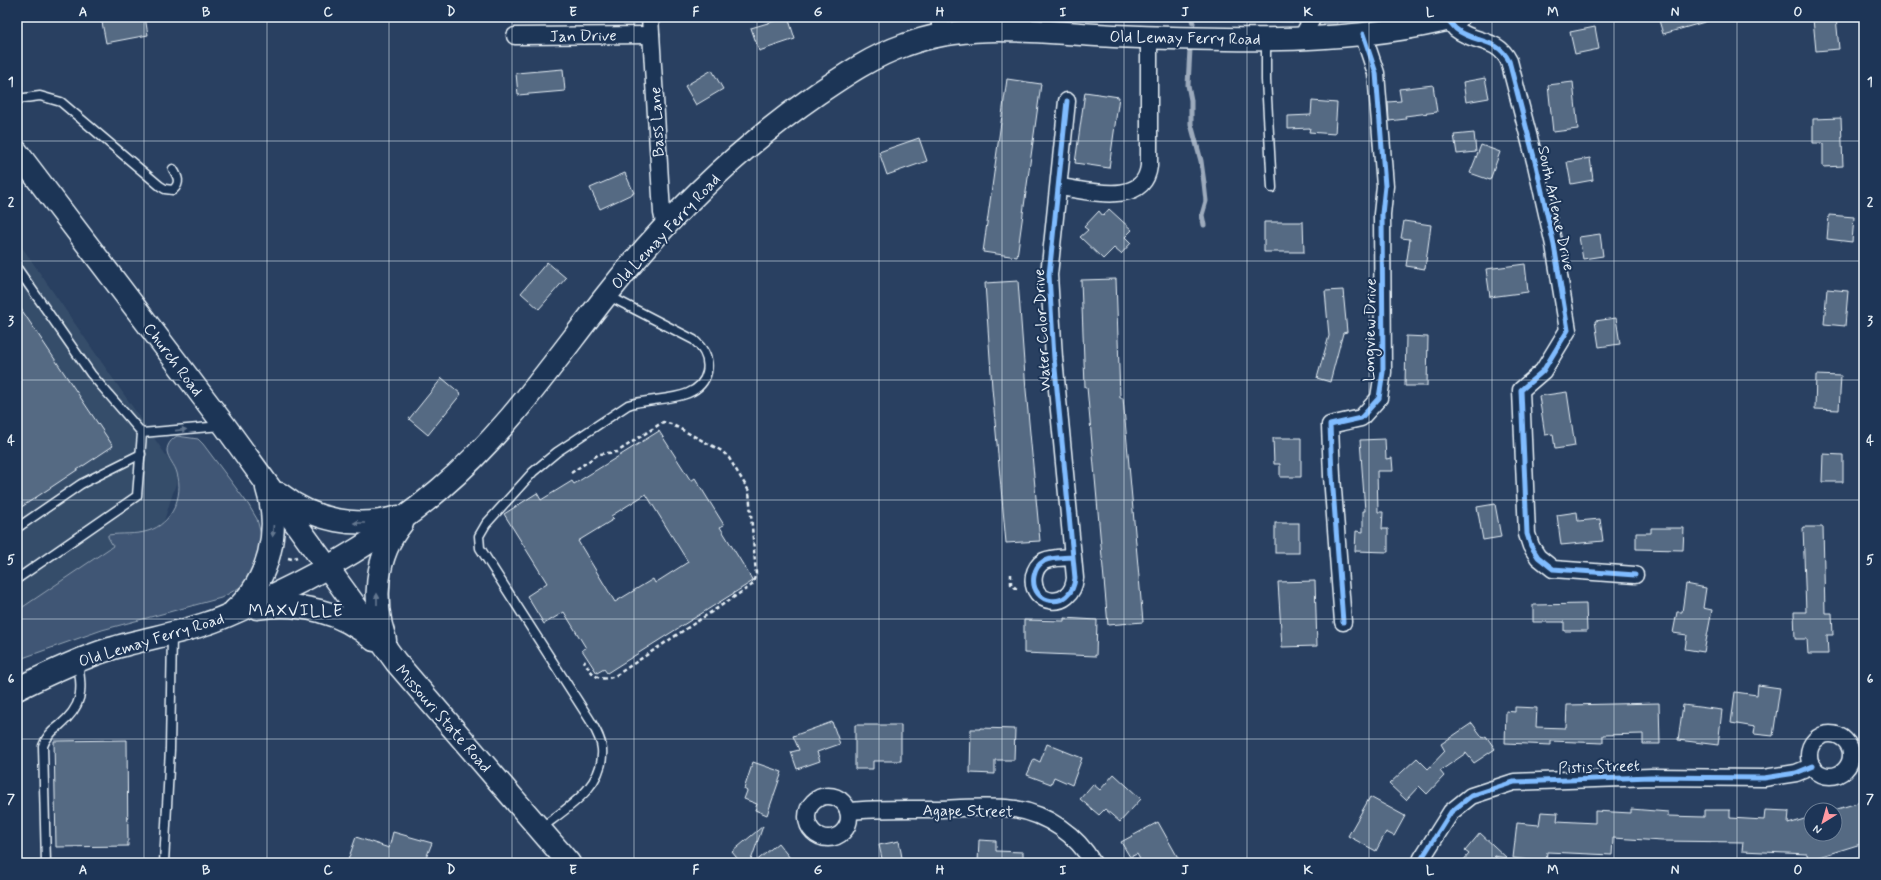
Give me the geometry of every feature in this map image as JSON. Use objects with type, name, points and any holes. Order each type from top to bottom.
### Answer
[{"type":"main road","name":"Old Lemay Ferry Road","points":[[17,689],[78,661],[111,649],[172,634],[230,615],[278,593],[328,567],[369,542],[411,512],[440,489],[487,444],[534,390],[606,295],[665,226],[727,165],[803,104],[852,71],[878,56],[908,43],[940,26],[986,30],[1149,37],[1266,39],[1307,24],[1363,34],[1420,26],[1453,18]]},
{"type":"main road","name":"Church Road","points":[[17,152],[225,426],[328,567]]},
{"type":"main road","points":[[264,479],[280,494],[298,507],[339,522],[368,523],[397,517],[411,512]]},
{"type":"main road","points":[[230,615],[250,593],[258,580],[269,554],[273,523],[272,508],[264,479]]},
{"type":"main road","points":[[396,662],[386,644],[380,625],[377,605],[377,585],[381,565],[388,546],[398,528],[411,512]]},
{"type":"main road","name":"Missouri State Road","points":[[328,567],[396,662],[569,863]]},
{"type":"main road","points":[[230,615],[272,606],[303,607],[320,611],[338,617],[370,636],[396,662]]},
{"type":"street","name":"Bass Lane","points":[[650,17],[662,213],[665,226]]},
{"type":"street","name":"South Arlene Drive","points":[[1453,18],[1457,30],[1495,45],[1504,52],[1509,61],[1550,231],[1568,330],[1543,370],[1521,390],[1527,534],[1530,546],[1538,558],[1553,569],[1635,575]]},
{"type":"street","name":"Longview Drive","points":[[1343,622],[1332,476],[1330,426],[1361,418],[1379,398],[1384,372],[1382,214],[1385,186],[1376,73],[1363,34]]},
{"type":"street","name":"Jan Drive","points":[[515,36],[651,35]]},
{"type":"street","points":[[1059,187],[1117,193],[1130,192],[1143,182],[1148,174],[1149,37]]},
{"type":"street","name":"Water Color Drive","points":[[1067,101],[1049,276],[1054,358],[1072,557]]},
{"type":"street","name":"Pistis Street","points":[[1420,863],[1451,812],[1471,796],[1514,782],[1651,778],[1764,778],[1796,773],[1813,766]]},
{"type":"street","name":"Agape Street","points":[[848,811],[967,808],[1018,810],[1037,816],[1063,829],[1078,843],[1093,863]]},
{"type":"lane","points":[[1266,39],[1266,80],[1272,188]]},
{"type":"lane","points":[[17,99],[40,96],[61,102],[149,177],[169,190],[172,190],[178,184],[179,179],[173,169]]},
{"type":"lane","points":[[17,268],[91,374],[142,434],[137,496],[17,579]]},
{"type":"lane","points":[[540,829],[565,810],[594,781],[602,765],[602,748],[599,736],[590,720],[480,548],[479,541],[482,530],[533,472],[557,452],[628,405],[639,401],[685,395],[692,392],[703,383],[708,369],[706,355],[702,347],[694,340],[606,295]]},
{"type":"lane","points":[[142,434],[225,426]]},
{"type":"lane","points":[[17,528],[81,484],[141,454]]},
{"type":"lane","points":[[164,863],[170,749],[172,634]]},
{"type":"lane","points":[[46,863],[43,746],[48,736],[69,718],[80,699],[82,691],[78,661]]},
{"type":"path","points":[[571,473],[599,454],[617,452],[663,422],[671,424],[722,451],[729,458],[743,480],[750,495],[756,574],[752,585],[615,676],[606,679],[598,678],[593,675],[584,661]]},
{"type":"path","points":[[1010,574],[1011,584],[1022,592]]},
{"type":"shaded area","points":[[1173,17],[1336,17],[1337,24]]},
{"type":"shaded area","points":[[17,240],[179,474],[163,524],[17,624]]},
{"type":"shaded area","points":[[177,436],[198,439],[203,444],[248,504],[257,519],[262,539],[262,549],[244,585],[221,598],[102,630],[17,660],[17,611],[113,546],[108,535],[148,531],[164,522],[170,516],[177,500],[179,482],[167,448],[170,442]]},
{"type":"building","points":[[101,17],[145,17],[148,35],[106,43]]},
{"type":"building","points":[[788,17],[795,39],[759,51],[751,28]]},
{"type":"building","points":[[1658,17],[1708,17],[1708,21],[1663,34]]},
{"type":"building","points":[[1836,17],[1839,49],[1816,51],[1813,19]]},
{"type":"building","points":[[1595,27],[1599,49],[1575,54],[1570,32]]},
{"type":"building","points":[[563,69],[565,91],[518,95],[516,73]]},
{"type":"building","points":[[712,70],[723,89],[696,105],[685,86]]},
{"type":"building","points":[[1485,78],[1489,98],[1466,102],[1463,82]]},
{"type":"building","points":[[1007,79],[1041,84],[1017,257],[983,252]]},
{"type":"building","points":[[1573,82],[1578,129],[1553,132],[1548,85]]},
{"type":"building","points":[[1433,85],[1437,112],[1405,116],[1406,119],[1389,121],[1388,102],[1401,101],[1399,89]]},
{"type":"building","points":[[1085,92],[1119,97],[1109,168],[1075,163]]},
{"type":"building","points":[[1312,101],[1337,103],[1335,134],[1309,132],[1310,128],[1288,129],[1288,116],[1311,115]]},
{"type":"building","points":[[1841,118],[1843,166],[1823,167],[1823,143],[1813,143],[1813,119]]},
{"type":"building","points":[[1474,133],[1476,152],[1457,154],[1454,135]]},
{"type":"building","points":[[919,138],[927,161],[887,175],[879,152]]},
{"type":"building","points":[[1481,145],[1500,152],[1490,180],[1470,173]]},
{"type":"building","points":[[1590,158],[1593,180],[1571,184],[1567,162]]},
{"type":"building","points":[[625,173],[634,193],[600,209],[590,188]]},
{"type":"building","points":[[1109,209],[1132,230],[1125,237],[1131,243],[1121,254],[1114,248],[1103,259],[1080,237],[1088,230],[1084,227],[1099,211],[1103,216]]},
{"type":"building","points":[[1829,215],[1854,217],[1852,242],[1827,239]]},
{"type":"building","points":[[1404,221],[1431,225],[1425,269],[1406,266],[1410,239],[1401,238]]},
{"type":"building","points":[[1264,222],[1303,222],[1304,252],[1264,252]]},
{"type":"building","points":[[1600,234],[1603,256],[1583,259],[1579,237]]},
{"type":"building","points":[[547,262],[566,278],[539,309],[521,293]]},
{"type":"building","points":[[1525,264],[1528,292],[1490,297],[1486,269]]},
{"type":"building","points":[[1116,279],[1120,398],[1123,398],[1143,622],[1108,625],[1087,387],[1085,387],[1081,280]]},
{"type":"building","points":[[1018,281],[1026,390],[1040,541],[1006,543],[992,388],[985,283]]},
{"type":"building","points":[[1827,289],[1848,291],[1845,326],[1824,324]]},
{"type":"building","points":[[1343,290],[1347,332],[1343,333],[1330,382],[1317,378],[1329,336],[1325,291]]},
{"type":"building","points":[[17,303],[113,446],[17,510]]},
{"type":"building","points":[[1616,318],[1620,344],[1599,347],[1595,321]]},
{"type":"building","points":[[1406,336],[1428,337],[1427,386],[1405,386]]},
{"type":"building","points":[[1816,375],[1841,376],[1839,410],[1815,409]]},
{"type":"building","points":[[442,378],[461,394],[428,435],[409,419]]},
{"type":"building","points":[[1567,392],[1575,446],[1555,449],[1553,434],[1545,435],[1539,396]]},
{"type":"building","points":[[659,431],[691,481],[695,478],[724,525],[720,527],[753,581],[607,673],[604,669],[597,673],[582,650],[586,648],[564,612],[544,624],[527,596],[547,583],[504,514],[537,493],[541,500],[572,481],[574,484]],"holes":[[[646,494],[688,562],[655,583],[653,579],[615,602],[578,541],[614,519],[611,516]]]},
{"type":"building","points":[[1273,438],[1301,438],[1301,477],[1280,477],[1280,464],[1274,464]]},
{"type":"building","points":[[1385,439],[1386,459],[1392,458],[1393,471],[1377,471],[1378,512],[1383,512],[1382,529],[1388,529],[1388,552],[1355,551],[1356,531],[1363,532],[1363,511],[1365,511],[1360,440]]},
{"type":"building","points":[[1823,454],[1843,455],[1843,482],[1822,482]]},
{"type":"building","points":[[1495,504],[1501,537],[1483,540],[1477,507]]},
{"type":"building","points":[[1577,512],[1578,521],[1600,519],[1603,541],[1561,545],[1557,515]]},
{"type":"building","points":[[1275,523],[1299,523],[1299,553],[1275,553]]},
{"type":"building","points":[[1803,527],[1823,527],[1825,613],[1832,613],[1833,635],[1827,635],[1828,654],[1808,654],[1807,639],[1795,639],[1794,612],[1806,612]]},
{"type":"building","points":[[1651,528],[1684,528],[1683,550],[1636,549],[1636,533],[1651,533]]},
{"type":"building","points":[[1315,581],[1317,646],[1282,647],[1278,582]]},
{"type":"building","points":[[1686,584],[1706,588],[1703,608],[1712,610],[1704,652],[1685,649],[1687,635],[1673,633],[1677,612],[1682,612]]},
{"type":"building","points":[[1586,604],[1587,631],[1564,631],[1564,622],[1533,622],[1533,605]]},
{"type":"building","points":[[1064,618],[1097,620],[1096,656],[1024,653],[1024,620],[1064,621]]},
{"type":"building","points":[[1758,685],[1780,688],[1773,736],[1754,734],[1755,727],[1731,723],[1735,692],[1757,695]]},
{"type":"building","points":[[1659,703],[1660,744],[1643,744],[1643,734],[1603,735],[1603,743],[1551,741],[1551,745],[1505,743],[1506,711],[1515,712],[1515,707],[1537,708],[1536,727],[1566,728],[1567,705]]},
{"type":"building","points":[[1683,705],[1722,710],[1718,745],[1678,740]]},
{"type":"building","points":[[832,722],[840,744],[817,752],[820,761],[797,769],[791,752],[799,750],[793,736]]},
{"type":"building","points":[[1472,723],[1483,738],[1486,736],[1495,749],[1474,763],[1466,753],[1440,771],[1444,776],[1427,794],[1419,786],[1406,800],[1389,784],[1417,758],[1428,769],[1445,751],[1441,744]]},
{"type":"building","points":[[855,725],[901,725],[901,761],[873,761],[873,769],[855,769]]},
{"type":"building","points":[[971,729],[1015,729],[1014,760],[995,760],[995,774],[970,773]]},
{"type":"building","points":[[127,740],[128,846],[56,847],[54,741]]},
{"type":"building","points":[[1047,744],[1082,758],[1072,785],[1054,777],[1051,784],[1027,775],[1034,759],[1040,762]]},
{"type":"building","points":[[753,762],[782,772],[767,815],[755,810],[757,804],[744,799],[747,791],[744,789]]},
{"type":"building","points":[[1114,774],[1141,799],[1120,822],[1105,809],[1099,815],[1080,799],[1093,784],[1100,790]]},
{"type":"building","points":[[1370,797],[1405,816],[1394,836],[1386,832],[1376,851],[1348,836]]},
{"type":"building","points":[[1864,801],[1864,843],[1809,860],[1807,854],[1742,851],[1743,842],[1662,841],[1613,838],[1612,855],[1547,852],[1546,862],[1513,858],[1517,823],[1539,825],[1541,812],[1558,813],[1557,821],[1595,823],[1595,811],[1631,813],[1631,809],[1668,812],[1668,816],[1704,817],[1704,810],[1730,810],[1730,818],[1764,820],[1765,810],[1789,811],[1788,824],[1803,819],[1803,842],[1843,842],[1843,807]]},
{"type":"building","points":[[1158,822],[1181,863],[1142,863],[1137,854],[1130,857],[1121,842]]},
{"type":"building","points":[[763,826],[750,863],[741,863],[732,852]]},
{"type":"building","points":[[393,832],[432,843],[424,863],[347,863],[356,837],[389,848]]},
{"type":"building","points":[[1480,833],[1507,858],[1494,856],[1502,863],[1461,863],[1469,854],[1465,851]]},
{"type":"building","points":[[979,840],[996,841],[996,851],[1023,852],[1023,863],[978,863]]},
{"type":"building","points":[[899,841],[903,863],[883,863],[879,845]]},
{"type":"building","points":[[778,843],[794,863],[754,863]]},
{"type":"waterway","points":[[1191,17],[1193,23]]},
{"type":"waterway","points":[[1190,49],[1188,85],[1191,100],[1191,124],[1201,161],[1204,183],[1206,201],[1202,215],[1204,225]]},
{"type":"cycle path","points":[[1448,20],[1463,34],[1492,44],[1498,48],[1504,53],[1509,61],[1536,165],[1554,245],[1568,330],[1543,371],[1521,390],[1527,534],[1531,546],[1538,557],[1553,569],[1635,575]]},
{"type":"cycle path","points":[[1343,622],[1332,476],[1330,425],[1361,418],[1379,398],[1383,372],[1382,214],[1385,186],[1376,73],[1363,34]]},
{"type":"cycle path","points":[[1067,101],[1049,275],[1054,358],[1075,578],[1072,589],[1067,596],[1059,600],[1052,601],[1044,598],[1038,593],[1034,586],[1034,576],[1038,567],[1042,562],[1047,560],[1072,557]]},
{"type":"cycle path","points":[[1420,863],[1451,812],[1471,796],[1514,782],[1651,777],[1764,778],[1796,773],[1813,766]]},
{"type":"district","name":"MAXVILLE","points":[[296,610]]}]
